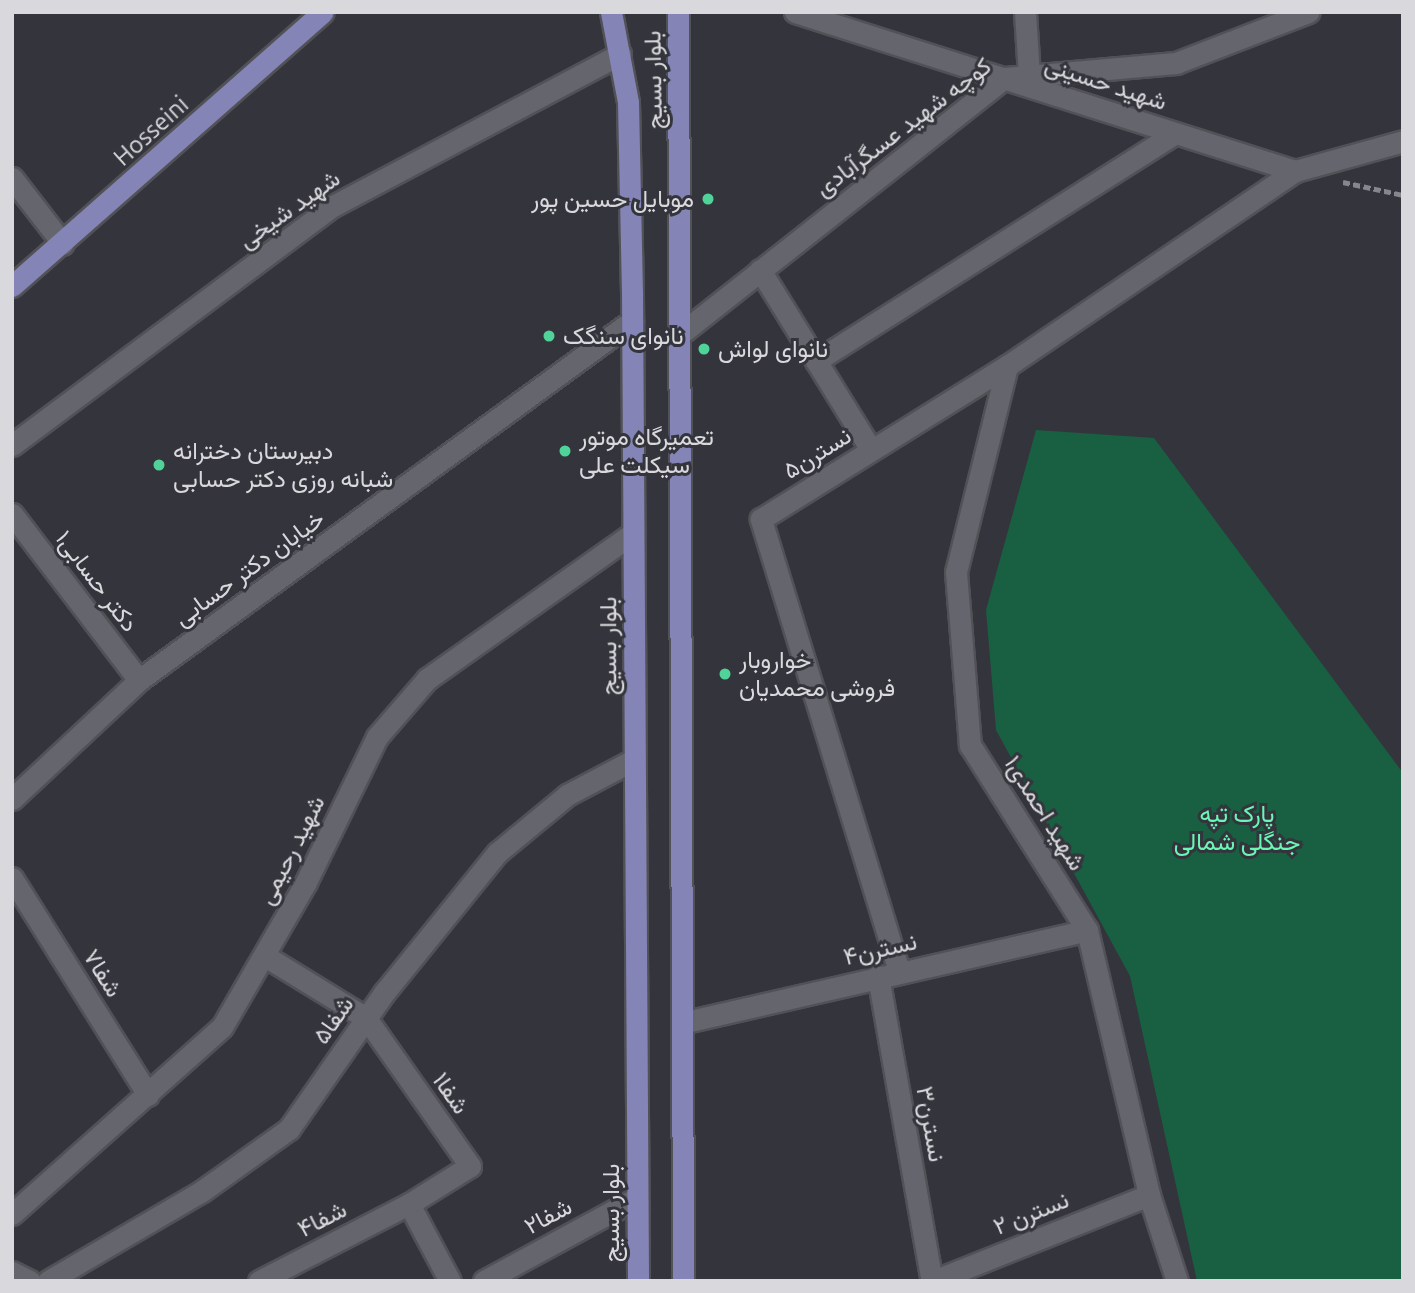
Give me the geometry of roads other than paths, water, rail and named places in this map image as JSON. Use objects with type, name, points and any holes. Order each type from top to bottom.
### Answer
[{"type":"main road","name":"Hosseini","points":[[12,286],[63,244],[323,12]]},
{"type":"main road","name":"بلوار بسیج","points":[[611,12],[628,102],[634,533],[638,1281]]},
{"type":"main road","name":"بلوار بسیج","points":[[678,12],[684,331],[686,1022],[683,1281]]},
{"type":"street","name":"شهید حسینی","points":[[794,12],[1294,171]]},
{"type":"street","points":[[1025,12],[1029,76]]},
{"type":"street","name":"کوچه شهید عسگرآبادی","points":[[684,331],[1004,78],[1177,63],[1308,12]]},
{"type":"street","name":"شهید شیخی","points":[[12,445],[333,206],[620,54]]},
{"type":"street","points":[[816,361],[1175,133]]},
{"type":"street","points":[[1294,171],[1403,141]]},
{"type":"street","name":"نسترن۵","points":[[889,974],[761,519],[1007,366],[1294,171]]},
{"type":"street","points":[[12,178],[63,244]]},
{"type":"street","points":[[760,270],[871,450]]},
{"type":"street","name":"خیابان دکتر حسابی","points":[[12,800],[139,680],[632,321]]},
{"type":"street","name":"شهید احمدی۱","points":[[1007,366],[956,572],[970,745],[1087,930],[1149,1195],[1177,1281]]},
{"type":"street","name":"دکتر حسابی۱","points":[[12,514],[139,680]]},
{"type":"street","name":"شهید رحیمی","points":[[12,1214],[222,1027],[265,956],[376,737],[427,680],[634,533]]},
{"type":"street","name":"شفا۵","points":[[48,1281],[202,1191],[289,1129],[366,1018],[497,853],[567,795],[635,759]]},
{"type":"street","name":"شفا۷","points":[[12,878],[148,1095]]},
{"type":"street","name":"نسترن۴","points":[[686,1022],[1087,930]]},
{"type":"street","name":"شفا۱","points":[[265,956],[366,1018],[471,1166],[409,1204]]},
{"type":"street","name":"نسترن۳","points":[[889,974],[932,1281]]},
{"type":"street","name":"نسترن ۲","points":[[932,1281],[1149,1195]]},
{"type":"street","name":"شفا۲","points":[[484,1281],[637,1198]]},
{"type":"street","points":[[409,1204],[450,1281]]},
{"type":"street","name":"شفا۴","points":[[259,1281],[409,1204]]},
{"type":"street","points":[[12,1272],[30,1281]]},
{"type":"place","name":"موبایل حسین پور","points":[[708,199]]},
{"type":"place","name":"نانوای سنگک","points":[[549,336]]},
{"type":"place","name":"نانوای لواش","points":[[704,349]]},
{"type":"place","name":"تعمیرگاه موتور سیکلت علی","points":[[565,451]]},
{"type":"place","name":"دبیرستان دخترانه شبانه روزی دکتر حسابی","points":[[159,465]]},
{"type":"place","name":"خواروبار فروشی محمدیان","points":[[725,674]]},
{"type":"park label","name":"پارک تپه جنگلی شمالی","points":[[1237,828]]}]
